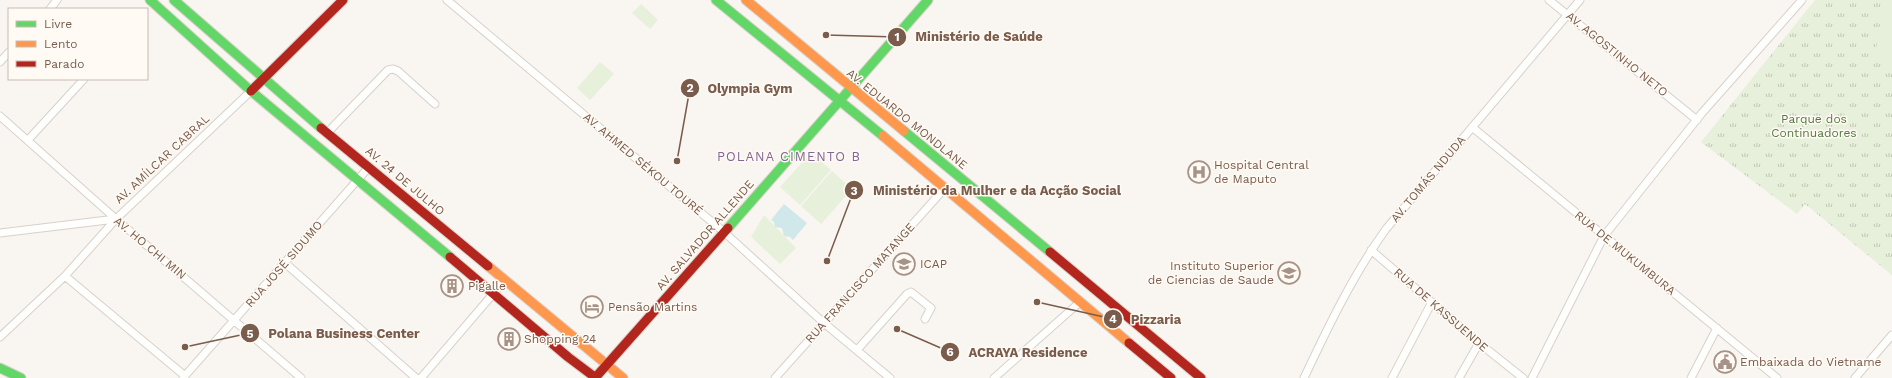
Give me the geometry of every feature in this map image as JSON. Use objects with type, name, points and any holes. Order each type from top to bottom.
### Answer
[{"type":"main road","name":"AV. 24 DE JULHO","points":[[174,0],[263,79],[623,378]]},
{"type":"main road","name":"AV. AMÍLCAR CABRAL","points":[[251,92],[343,0]]},
{"type":"main road","points":[[716,0],[817,84],[841,101],[1171,378]]},
{"type":"main road","name":"AV. EDUARDO MONDLANE","points":[[746,0],[880,113],[1201,378]]},
{"type":"main road","name":"AV. SALVADOR ALLENDE","points":[[595,378],[841,101],[850,88],[926,1]]},
{"type":"main road","points":[[151,3],[251,92],[595,378]]},
{"type":"main road","points":[[0,368],[21,378]]},
{"type":"street","points":[[51,8],[57,0]]},
{"type":"street","name":"AV. AHMED SÉKOU TOURÉ","points":[[448,0],[724,232],[824,323],[890,378]]},
{"type":"street","name":"AV. AGOSTINHO NETO","points":[[1549,0],[1697,120]]},
{"type":"street","name":"AV. TOMÁS NDUDA","points":[[1304,378],[1371,250],[1386,229],[1580,0]]},
{"type":"street","points":[[1532,378],[1604,236],[1702,113],[1802,0]]},
{"type":"street","points":[[0,62],[8,53]]},
{"type":"street","points":[[328,133],[388,70],[393,69],[398,71],[435,104]]},
{"type":"street","points":[[28,140],[83,80]]},
{"type":"street","name":"AV. AMÍLCAR CABRAL","points":[[0,336],[65,276],[116,220],[251,92]]},
{"type":"street","name":"AV. HO CHI MIN","points":[[0,116],[116,220],[236,320],[300,378]]},
{"type":"street","name":"RUA DE MUKUMBURA","points":[[1472,127],[1777,378]]},
{"type":"street","name":"RUA JOSÉ SIDUMO","points":[[184,377],[236,320],[369,166]]},
{"type":"street","name":"RUA FRANCISCO MATANGE","points":[[775,378],[945,188]]},
{"type":"street","points":[[0,233],[116,220]]},
{"type":"street","name":"RUA DE KASSUENDE","points":[[1371,250],[1522,378]]},
{"type":"street","points":[[285,263],[416,378]]},
{"type":"street","points":[[65,276],[184,377]]},
{"type":"street","points":[[421,378],[505,280]]},
{"type":"street","points":[[857,350],[907,294],[911,292],[931,308],[925,319]]},
{"type":"street","points":[[994,378],[1080,302]]},
{"type":"street","points":[[1392,378],[1432,302]]},
{"type":"street","points":[[1691,378],[1717,328]]},
{"type":"street","points":[[1855,378],[1892,335]]},
{"type":"street","points":[[1459,378],[1479,343]]},
{"type":"green space","name":"Parque dos Continuadores","points":[[1815,0],[1892,0],[1892,275],[1805,204],[1797,214],[1701,142]]},
{"type":"green space","points":[[1884,0],[1892,0],[1892,72],[1885,58],[1875,56]]},
{"type":"green space","points":[[641,4],[658,20],[650,29],[632,13]]},
{"type":"green space","points":[[600,62],[614,74],[590,100],[577,88]]},
{"type":"green space","points":[[811,153],[831,170],[800,205],[780,187]]},
{"type":"green space","points":[[832,171],[852,189],[821,224],[801,206]]},
{"type":"green space","points":[[764,215],[796,248],[780,264],[751,237]]},
{"type":"water","points":[[784,204],[807,223],[793,240],[790,237],[784,236],[782,228],[775,227],[774,222],[771,220]]},
{"type":"traffic: fast","points":[[150,0],[251,91],[450,257]]},
{"type":"traffic: fast","points":[[174,0],[321,128]]},
{"type":"traffic: fast","points":[[716,0],[883,136]]},
{"type":"traffic: fast","points":[[728,228],[928,0]]},
{"type":"traffic: fast","points":[[904,131],[1050,252]]},
{"type":"traffic: fast","points":[[0,368],[21,378]]},
{"type":"traffic: slow","points":[[746,0],[904,131]]},
{"type":"traffic: slow","points":[[883,136],[1129,343]]},
{"type":"traffic: slow","points":[[488,266],[623,378]]},
{"type":"traffic: jam","points":[[251,91],[343,0]]},
{"type":"traffic: jam","points":[[321,128],[488,266]]},
{"type":"traffic: jam","points":[[595,378],[728,228]]},
{"type":"traffic: jam","points":[[1050,252],[1201,378]]},
{"type":"traffic: jam","points":[[450,257],[568,357],[596,378]]},
{"type":"traffic: jam","points":[[1129,343],[1171,378]]},
{"type":"place","name":"Ministério de Saúde","points":[[826,35]]},
{"type":"place","name":"Olympia Gym","points":[[677,161]]},
{"type":"place","name":"Hospital Central de Maputo","points":[[1199,172]]},
{"type":"place","name":"Ministério da Mulher e da Acção Social","points":[[827,261]]},
{"type":"place","name":"ICAP","points":[[904,264]]},
{"type":"place","name":"Instituto Superior de Ciencias de Saude","points":[[1289,273]]},
{"type":"place","name":"Pigalle","points":[[452,286]]},
{"type":"place","name":"Pizzaria","points":[[1037,302]]},
{"type":"place","name":"Pensão Martins","points":[[592,307]]},
{"type":"place","name":"ACRAYA Residence","points":[[897,329]]},
{"type":"place","name":"Shopping 24","points":[[509,339]]},
{"type":"place","name":"Polana Business Center","points":[[185,347]]},
{"type":"place","name":"Embaixada do Vietname","points":[[1725,362]]},
{"type":"district","name":"POLANA CIMENTO B","points":[[789,156]]}]
